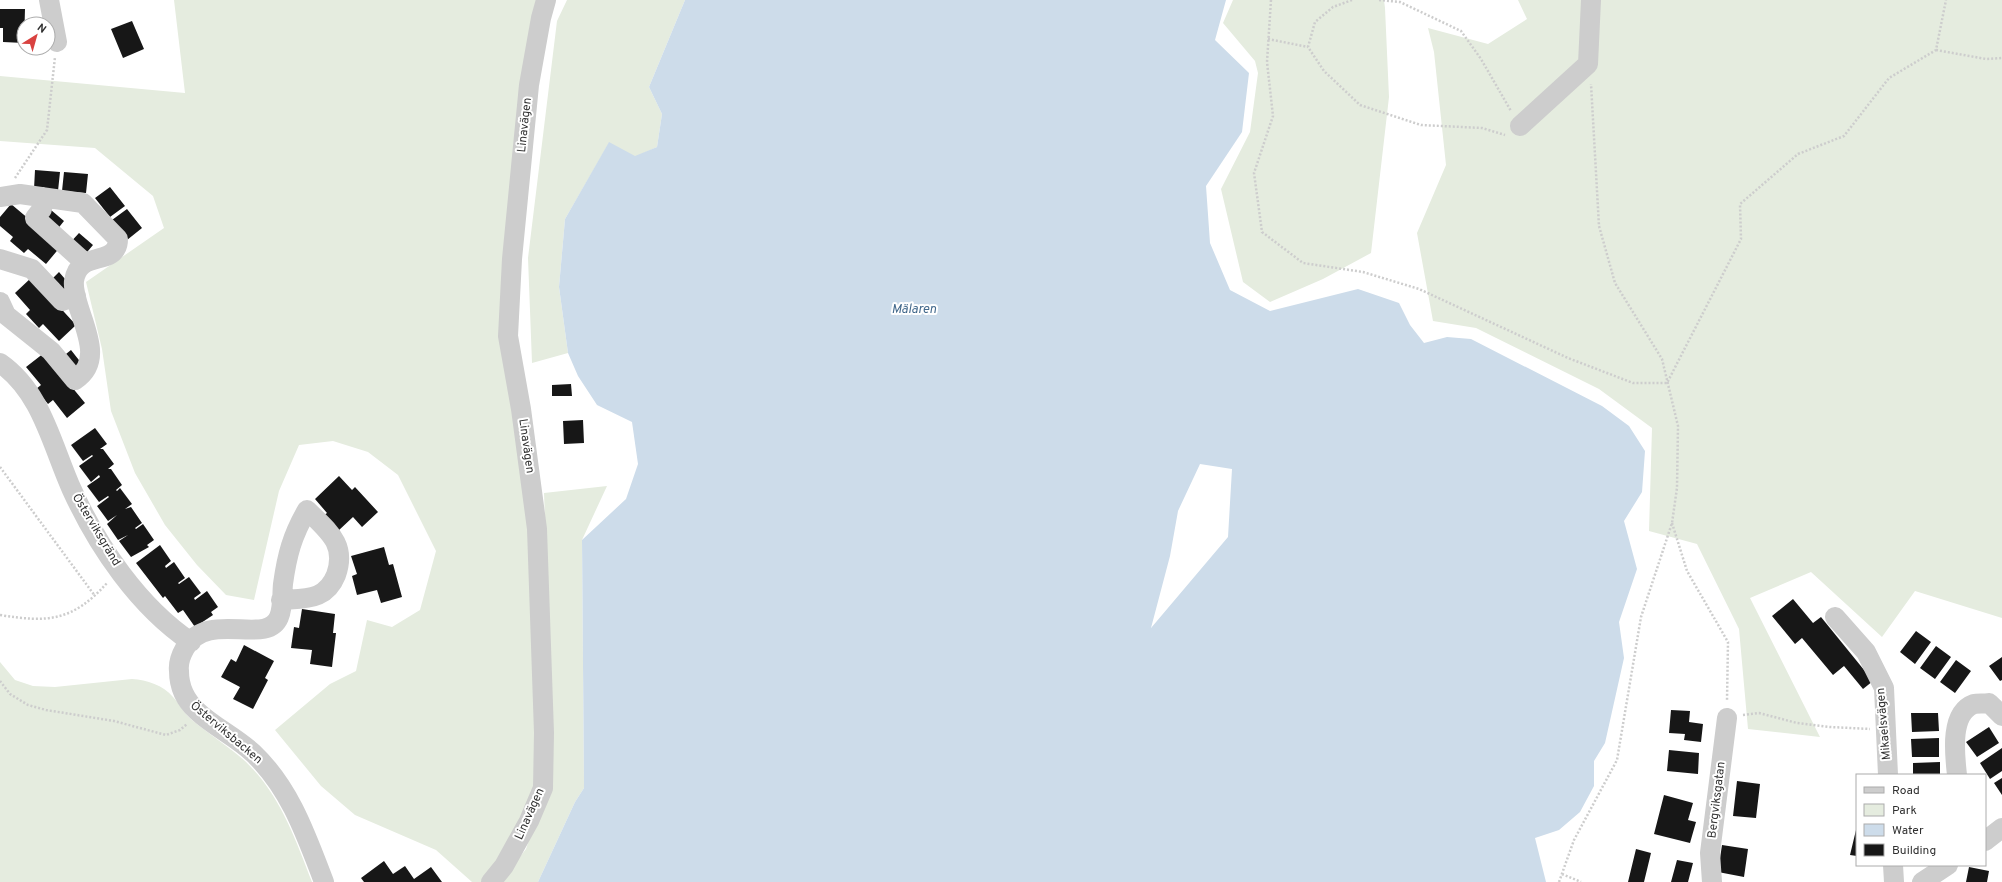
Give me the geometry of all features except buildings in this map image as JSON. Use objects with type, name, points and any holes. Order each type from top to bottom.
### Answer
[{"type":"street","points":[[49,0],[57,42]]},
{"type":"street","name":"Linavägen","points":[[491,882],[504,866],[526,827],[543,788],[544,733],[537,529],[521,409],[508,336],[512,259],[529,85],[541,18],[546,0]]},
{"type":"street","points":[[1520,126],[1588,64],[1591,0]]},
{"type":"street","points":[[0,302],[6,315],[51,351],[75,380],[84,374],[90,358],[87,329],[76,296],[74,281],[78,270],[87,260],[109,255],[116,249],[118,239],[83,203],[20,194],[1,197]]},
{"type":"street","points":[[43,197],[42,209],[34,218],[85,263]]},
{"type":"street","points":[[0,259],[32,269],[62,301],[76,296]]},
{"type":"street","name":"Österviksgränd","points":[[0,362],[16,375],[39,409],[82,511],[117,567],[148,604],[180,634],[191,642]]},
{"type":"street","name":"Österviksbacken","points":[[281,600],[279,617],[272,627],[261,630],[212,629],[199,635],[191,642],[181,656],[178,668],[179,679],[183,692],[189,703],[198,712],[253,753],[272,774],[290,801],[307,835],[324,882]]},
{"type":"street","name":"Mikaelsvägen","points":[[1835,617],[1866,652],[1884,688],[1888,774]]},
{"type":"street","points":[[1957,774],[1954,740],[1961,715],[1973,704],[1989,703],[2002,716]]},
{"type":"street","name":"Bergviksgatan","points":[[1712,882],[1710,852],[1727,718]]},
{"type":"street","points":[[1893,866],[1894,882]]},
{"type":"street","points":[[1925,875],[1946,866]]},
{"type":"path","points":[[1271,0],[1267,62],[1273,116],[1254,173],[1262,232],[1303,263],[1363,272],[1419,289],[1568,358],[1633,382],[1667,383]]},
{"type":"path","points":[[1308,47],[1315,22],[1333,7],[1352,0]]},
{"type":"path","points":[[1268,39],[1308,47],[1324,71],[1360,105],[1420,125],[1482,128],[1513,137],[1520,126],[1481,59],[1461,31],[1400,2],[1379,0]]},
{"type":"path","points":[[1936,50],[1946,0]]},
{"type":"path","points":[[1,197],[48,130],[57,42]]},
{"type":"path","points":[[1667,383],[1741,239],[1740,204],[1798,154],[1844,136],[1889,78],[1936,50],[1986,59],[2002,58]]},
{"type":"path","points":[[1559,882],[1574,840],[1617,760],[1641,617],[1672,523],[1677,488],[1678,426],[1662,359],[1614,283],[1598,226],[1593,103],[1588,64]]},
{"type":"path","points":[[0,467],[95,596]]},
{"type":"path","points":[[1672,523],[1687,571],[1728,642],[1727,718],[1759,713],[1804,724],[1886,730]]},
{"type":"path","points":[[0,615],[34,620],[74,612],[95,596],[108,582],[117,567]]},
{"type":"path","points":[[0,681],[10,694],[28,705],[46,710],[114,721],[166,734],[180,730],[192,720]]},
{"type":"path","points":[[1562,874],[1581,882]]},
{"type":"green space","points":[[174,0],[546,0],[512,259],[543,788],[491,882],[472,882],[436,850],[355,815],[321,786],[275,730],[330,684],[356,671],[367,620],[392,627],[420,610],[436,551],[398,475],[368,452],[333,441],[299,445],[279,491],[254,600],[226,595],[197,565],[165,525],[135,473],[111,411],[102,349],[86,282],[164,228],[153,196],[95,148],[0,141],[0,76],[185,93]]},
{"type":"green space","points":[[567,0],[685,0],[649,87],[662,114],[657,147],[635,157],[609,143],[565,219],[559,287],[568,353],[532,363],[528,258],[557,21]]},
{"type":"green space","points":[[1233,0],[1384,0],[1385,8],[1389,97],[1371,253],[1323,279],[1270,302],[1243,282],[1221,189],[1250,132],[1258,73],[1255,61],[1223,23]]},
{"type":"green space","points":[[1518,0],[2002,0],[2002,618],[1915,591],[1882,637],[1811,572],[1750,598],[1820,737],[1748,729],[1739,629],[1697,544],[1649,531],[1652,428],[1599,389],[1476,328],[1433,321],[1417,233],[1446,165],[1434,52],[1428,28],[1488,44],[1527,19]]},
{"type":"green space","points":[[607,486],[582,540],[584,788],[575,802],[538,882],[500,882],[526,849],[552,772],[553,727],[544,493]]},
{"type":"green space","points":[[0,662],[15,680],[33,686],[55,687],[132,679],[149,682],[160,686],[169,693],[189,718],[245,761],[268,788],[293,833],[312,882],[0,882]]},
{"type":"water","name":"Mälaren","points":[[685,0],[1226,0],[1215,40],[1249,73],[1242,132],[1206,186],[1210,243],[1230,290],[1270,311],[1358,289],[1399,303],[1410,325],[1424,343],[1447,337],[1471,339],[1602,406],[1629,426],[1645,451],[1642,492],[1624,521],[1637,569],[1619,622],[1624,658],[1605,743],[1594,761],[1594,786],[1580,812],[1559,830],[1535,838],[1546,882],[538,882],[575,802],[584,788],[582,540],[626,499],[638,464],[632,422],[597,405],[578,376],[568,353],[559,287],[565,219],[609,142],[635,156],[657,147],[662,114],[649,87]],"holes":[[[1200,464],[1232,469],[1228,537],[1151,628],[1170,556],[1178,511]]]}]
